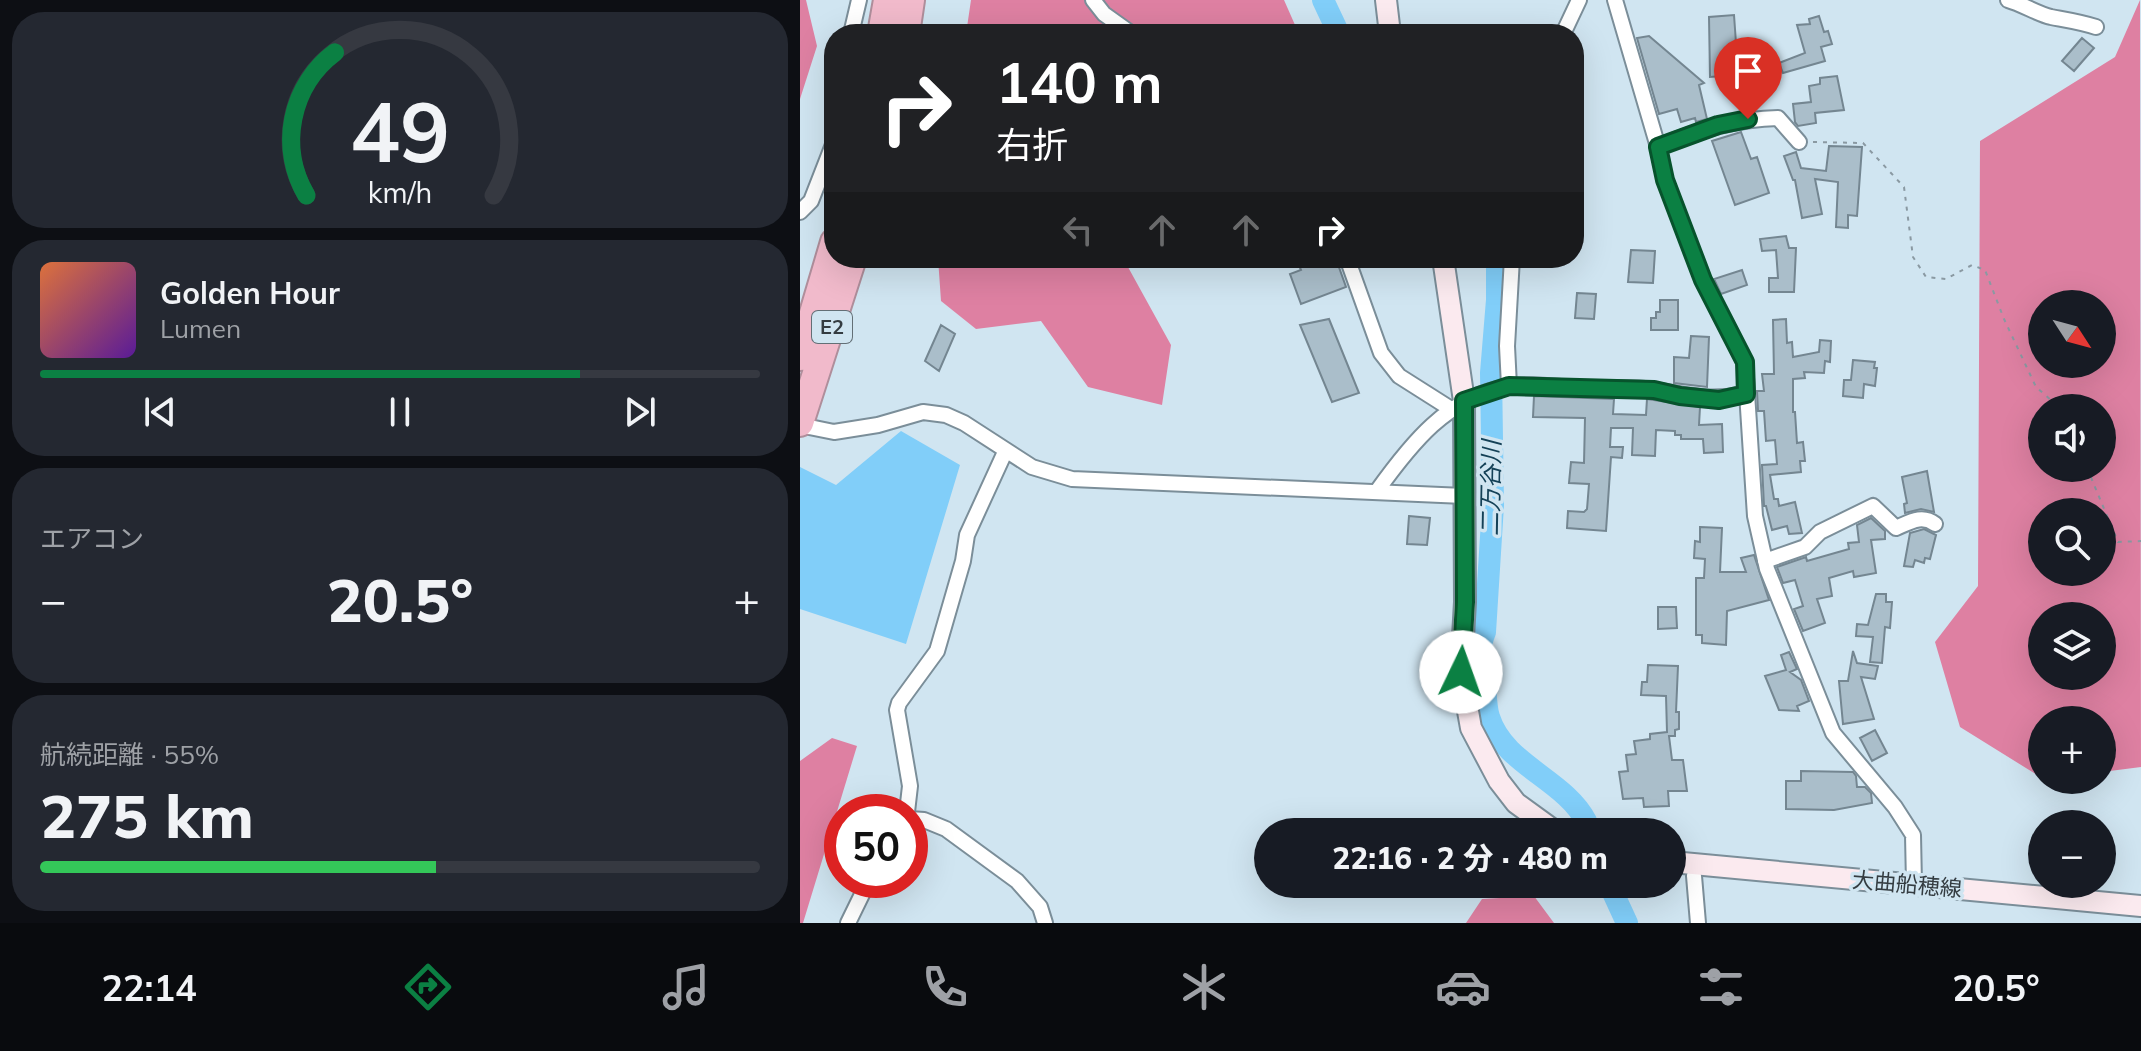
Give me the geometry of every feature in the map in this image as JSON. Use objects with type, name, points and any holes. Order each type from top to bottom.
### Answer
[{"type":"highway","points":[[883,24],[887,0]]},
{"type":"highway","points":[[907,24],[911,0]]},
{"type":"highway","name":"E2","points":[[800,357],[826,268]]},
{"type":"highway","name":"E2","points":[[800,424],[850,268]]},
{"type":"main road","points":[[1386,0],[1389,24]]},
{"type":"main road","points":[[1444,268],[1464,496],[1465,602],[1461,672],[1471,728],[1499,781],[1516,803],[1537,818]]},
{"type":"main road","name":"大曲船穂線","points":[[1686,863],[1914,884],[2106,913],[2141,906]]},
{"type":"street","points":[[853,24],[859,0]]},
{"type":"street","points":[[1093,0],[1104,14],[1118,24]]},
{"type":"street","points":[[1568,24],[1579,0]]},
{"type":"street","points":[[1615,0],[1665,180],[1703,280],[1745,362],[1755,516],[1765,561],[1833,733],[1895,807],[1913,835],[1914,884]]},
{"type":"street","points":[[2008,0],[2049,16],[2096,27]]},
{"type":"street","points":[[1658,147],[1718,125],[1748,119],[1778,118],[1799,142]]},
{"type":"street","points":[[800,212],[811,201],[824,168]]},
{"type":"street","points":[[1351,268],[1381,353],[1399,376],[1457,405]]},
{"type":"street","points":[[1509,386],[1507,346],[1511,268]]},
{"type":"street","points":[[1377,491],[1408,448],[1457,405],[1509,386],[1654,390],[1719,400],[1746,394]]},
{"type":"street","points":[[800,424],[834,432],[878,425],[923,412],[946,415],[964,423],[1032,467],[1072,479],[1464,496]]},
{"type":"street","points":[[909,794],[897,710],[937,651],[963,561],[967,535],[1005,452]]},
{"type":"street","points":[[1765,561],[1805,547],[1820,532],[1873,506],[1896,528],[1917,519],[1929,519],[1935,524]]},
{"type":"street","points":[[928,822],[946,829],[1017,881],[1040,907],[1045,923]]},
{"type":"street","points":[[1694,876],[1698,923]]},
{"type":"street","points":[[848,923],[860,898]]},
{"type":"path","points":[[1799,142],[1863,143],[1904,187],[1913,257],[1926,277],[1946,279],[1972,265],[1985,270],[2036,387],[2044,394]]},
{"type":"path","points":[[2093,482],[2118,542],[2141,541]]},
{"type":"shaded area","points":[[800,0],[806,0],[817,46],[800,99]]},
{"type":"shaded area","points":[[971,0],[1284,0],[1295,24],[967,24]]},
{"type":"shaded area","points":[[2140,0],[2141,767],[2116,770],[2116,706],[2028,706],[2028,769],[1960,727],[1935,642],[1978,586],[1980,141],[2115,57]]},
{"type":"shaded area","points":[[939,268],[1129,268],[1171,345],[1162,405],[1088,387],[1041,321],[976,329],[941,301]]},
{"type":"shaded area","points":[[832,738],[857,746],[842,794],[824,794],[824,854],[803,923],[800,923],[800,761]]},
{"type":"shaded area","points":[[1535,898],[1554,923],[1466,923],[1482,899]]},
{"type":"water","points":[[901,431],[960,465],[906,644],[800,609],[800,467],[836,485]]},
{"type":"building","points":[[1734,15],[1737,57],[1721,58],[1722,76],[1710,77],[1709,17]]},
{"type":"building","points":[[1819,16],[1832,44],[1821,47],[1825,61],[1783,73],[1779,63],[1805,53],[1797,25],[1810,24],[1809,19]]},
{"type":"building","points":[[1649,36],[1704,83],[1699,85],[1707,119],[1681,122],[1677,109],[1659,114],[1637,38]]},
{"type":"building","points":[[2082,38],[2094,48],[2074,71],[2062,61]]},
{"type":"building","points":[[1837,76],[1844,110],[1815,113],[1816,123],[1798,126],[1793,104],[1811,102],[1809,86],[1820,84],[1820,78]]},
{"type":"building","points":[[1741,132],[1751,159],[1757,157],[1769,193],[1735,205],[1712,141]]},
{"type":"building","points":[[1829,146],[1862,147],[1857,216],[1848,215],[1848,228],[1836,227],[1838,182],[1815,179],[1822,214],[1802,218],[1795,180],[1784,156],[1796,152],[1801,168],[1826,171]]},
{"type":"building","points":[[1786,236],[1789,248],[1796,248],[1794,292],[1769,292],[1769,278],[1778,278],[1776,250],[1762,251],[1760,239]]},
{"type":"building","points":[[1631,250],[1655,251],[1653,283],[1628,282]]},
{"type":"building","points":[[1339,268],[1346,287],[1301,304],[1290,274],[1301,270]]},
{"type":"building","points":[[1742,270],[1747,285],[1721,294],[1714,279]]},
{"type":"building","points":[[1577,293],[1596,294],[1594,319],[1575,318]]},
{"type":"building","points":[[1660,300],[1678,300],[1678,330],[1651,330],[1651,318],[1656,318],[1656,312],[1660,312]]},
{"type":"building","points":[[1329,319],[1359,393],[1332,402],[1300,325]]},
{"type":"building","points":[[1786,319],[1787,343],[1792,342],[1793,357],[1819,352],[1820,340],[1831,341],[1830,362],[1825,361],[1824,373],[1804,372],[1805,378],[1793,379],[1797,443],[1803,442],[1805,461],[1800,461],[1801,472],[1770,475],[1774,499],[1778,499],[1779,506],[1795,502],[1802,533],[1789,534],[1787,526],[1772,530],[1764,506],[1762,465],[1777,464],[1775,440],[1766,441],[1764,411],[1758,411],[1757,391],[1764,391],[1762,374],[1774,374],[1773,320]]},
{"type":"building","points":[[941,325],[955,334],[939,371],[925,361]]},
{"type":"building","points":[[1691,336],[1709,337],[1707,387],[1674,383],[1674,357],[1689,358]]},
{"type":"building","points":[[1853,360],[1875,362],[1874,368],[1877,368],[1875,386],[1864,384],[1863,398],[1843,396],[1844,380],[1851,380]]},
{"type":"building","points":[[1534,396],[1614,399],[1613,414],[1646,415],[1647,399],[1700,407],[1699,425],[1722,424],[1723,452],[1704,453],[1703,439],[1681,439],[1675,431],[1656,430],[1655,456],[1632,455],[1633,428],[1611,428],[1610,447],[1623,447],[1622,458],[1611,457],[1606,531],[1567,528],[1568,511],[1584,512],[1587,509],[1589,484],[1569,483],[1571,462],[1584,463],[1585,418],[1533,417]]},
{"type":"building","points":[[1927,471],[1934,512],[1921,509],[1905,513],[1904,504],[1907,503],[1902,477]]},
{"type":"building","points":[[1409,516],[1430,518],[1427,545],[1407,544]]},
{"type":"building","points":[[1871,518],[1885,531],[1885,539],[1871,540],[1876,573],[1854,577],[1853,571],[1829,578],[1832,596],[1817,599],[1825,623],[1803,631],[1794,609],[1803,606],[1795,580],[1783,583],[1777,567],[1806,557],[1807,561],[1849,549],[1848,543],[1859,542],[1857,525]]},
{"type":"building","points":[[1700,527],[1722,528],[1720,572],[1746,572],[1741,558],[1754,555],[1769,600],[1727,611],[1726,645],[1702,643],[1702,635],[1696,635],[1696,578],[1704,578],[1705,559],[1694,558],[1695,541],[1700,542]]},
{"type":"building","points":[[1924,529],[1936,535],[1930,559],[1925,558],[1924,563],[1915,560],[1913,567],[1904,566],[1910,533]]},
{"type":"building","points":[[1876,594],[1886,594],[1886,602],[1892,602],[1890,628],[1885,627],[1882,663],[1870,662],[1873,637],[1856,636],[1857,624],[1868,625]]},
{"type":"building","points":[[1658,607],[1676,607],[1677,628],[1658,629]]},
{"type":"building","points":[[1853,651],[1857,663],[1878,666],[1875,679],[1861,677],[1874,719],[1843,724],[1839,681],[1848,681]]},
{"type":"building","points":[[1789,652],[1797,669],[1790,672],[1801,680],[1809,701],[1797,706],[1799,711],[1779,710],[1765,676],[1786,670],[1781,655]]},
{"type":"building","points":[[1648,665],[1678,666],[1676,712],[1679,712],[1679,729],[1675,730],[1675,736],[1669,736],[1672,760],[1683,760],[1687,791],[1668,791],[1669,806],[1644,807],[1643,798],[1623,799],[1619,772],[1628,771],[1626,755],[1636,754],[1634,741],[1650,739],[1650,734],[1667,732],[1666,696],[1641,695],[1642,682],[1647,682]]},
{"type":"building","points":[[1875,730],[1887,753],[1872,761],[1860,738]]},
{"type":"building","points":[[1801,771],[1853,772],[1857,787],[1865,787],[1871,793],[1872,803],[1834,810],[1786,809],[1786,781],[1801,781]]},
{"type":"waterway","name":"二万谷川","points":[[1323,0],[1334,24]]},
{"type":"waterway","name":"二万谷川","points":[[1497,268],[1491,373],[1493,505],[1481,652],[1487,710],[1507,748],[1564,794],[1584,818]]},
{"type":"waterway","name":"二万谷川","points":[[1615,898],[1627,923]]},
{"type":"route","points":[[1461,672],[1465,602],[1464,401],[1509,386],[1654,390],[1719,400],[1746,394],[1745,362],[1703,280],[1665,180],[1658,147],[1679,137],[1748,119]]}]
